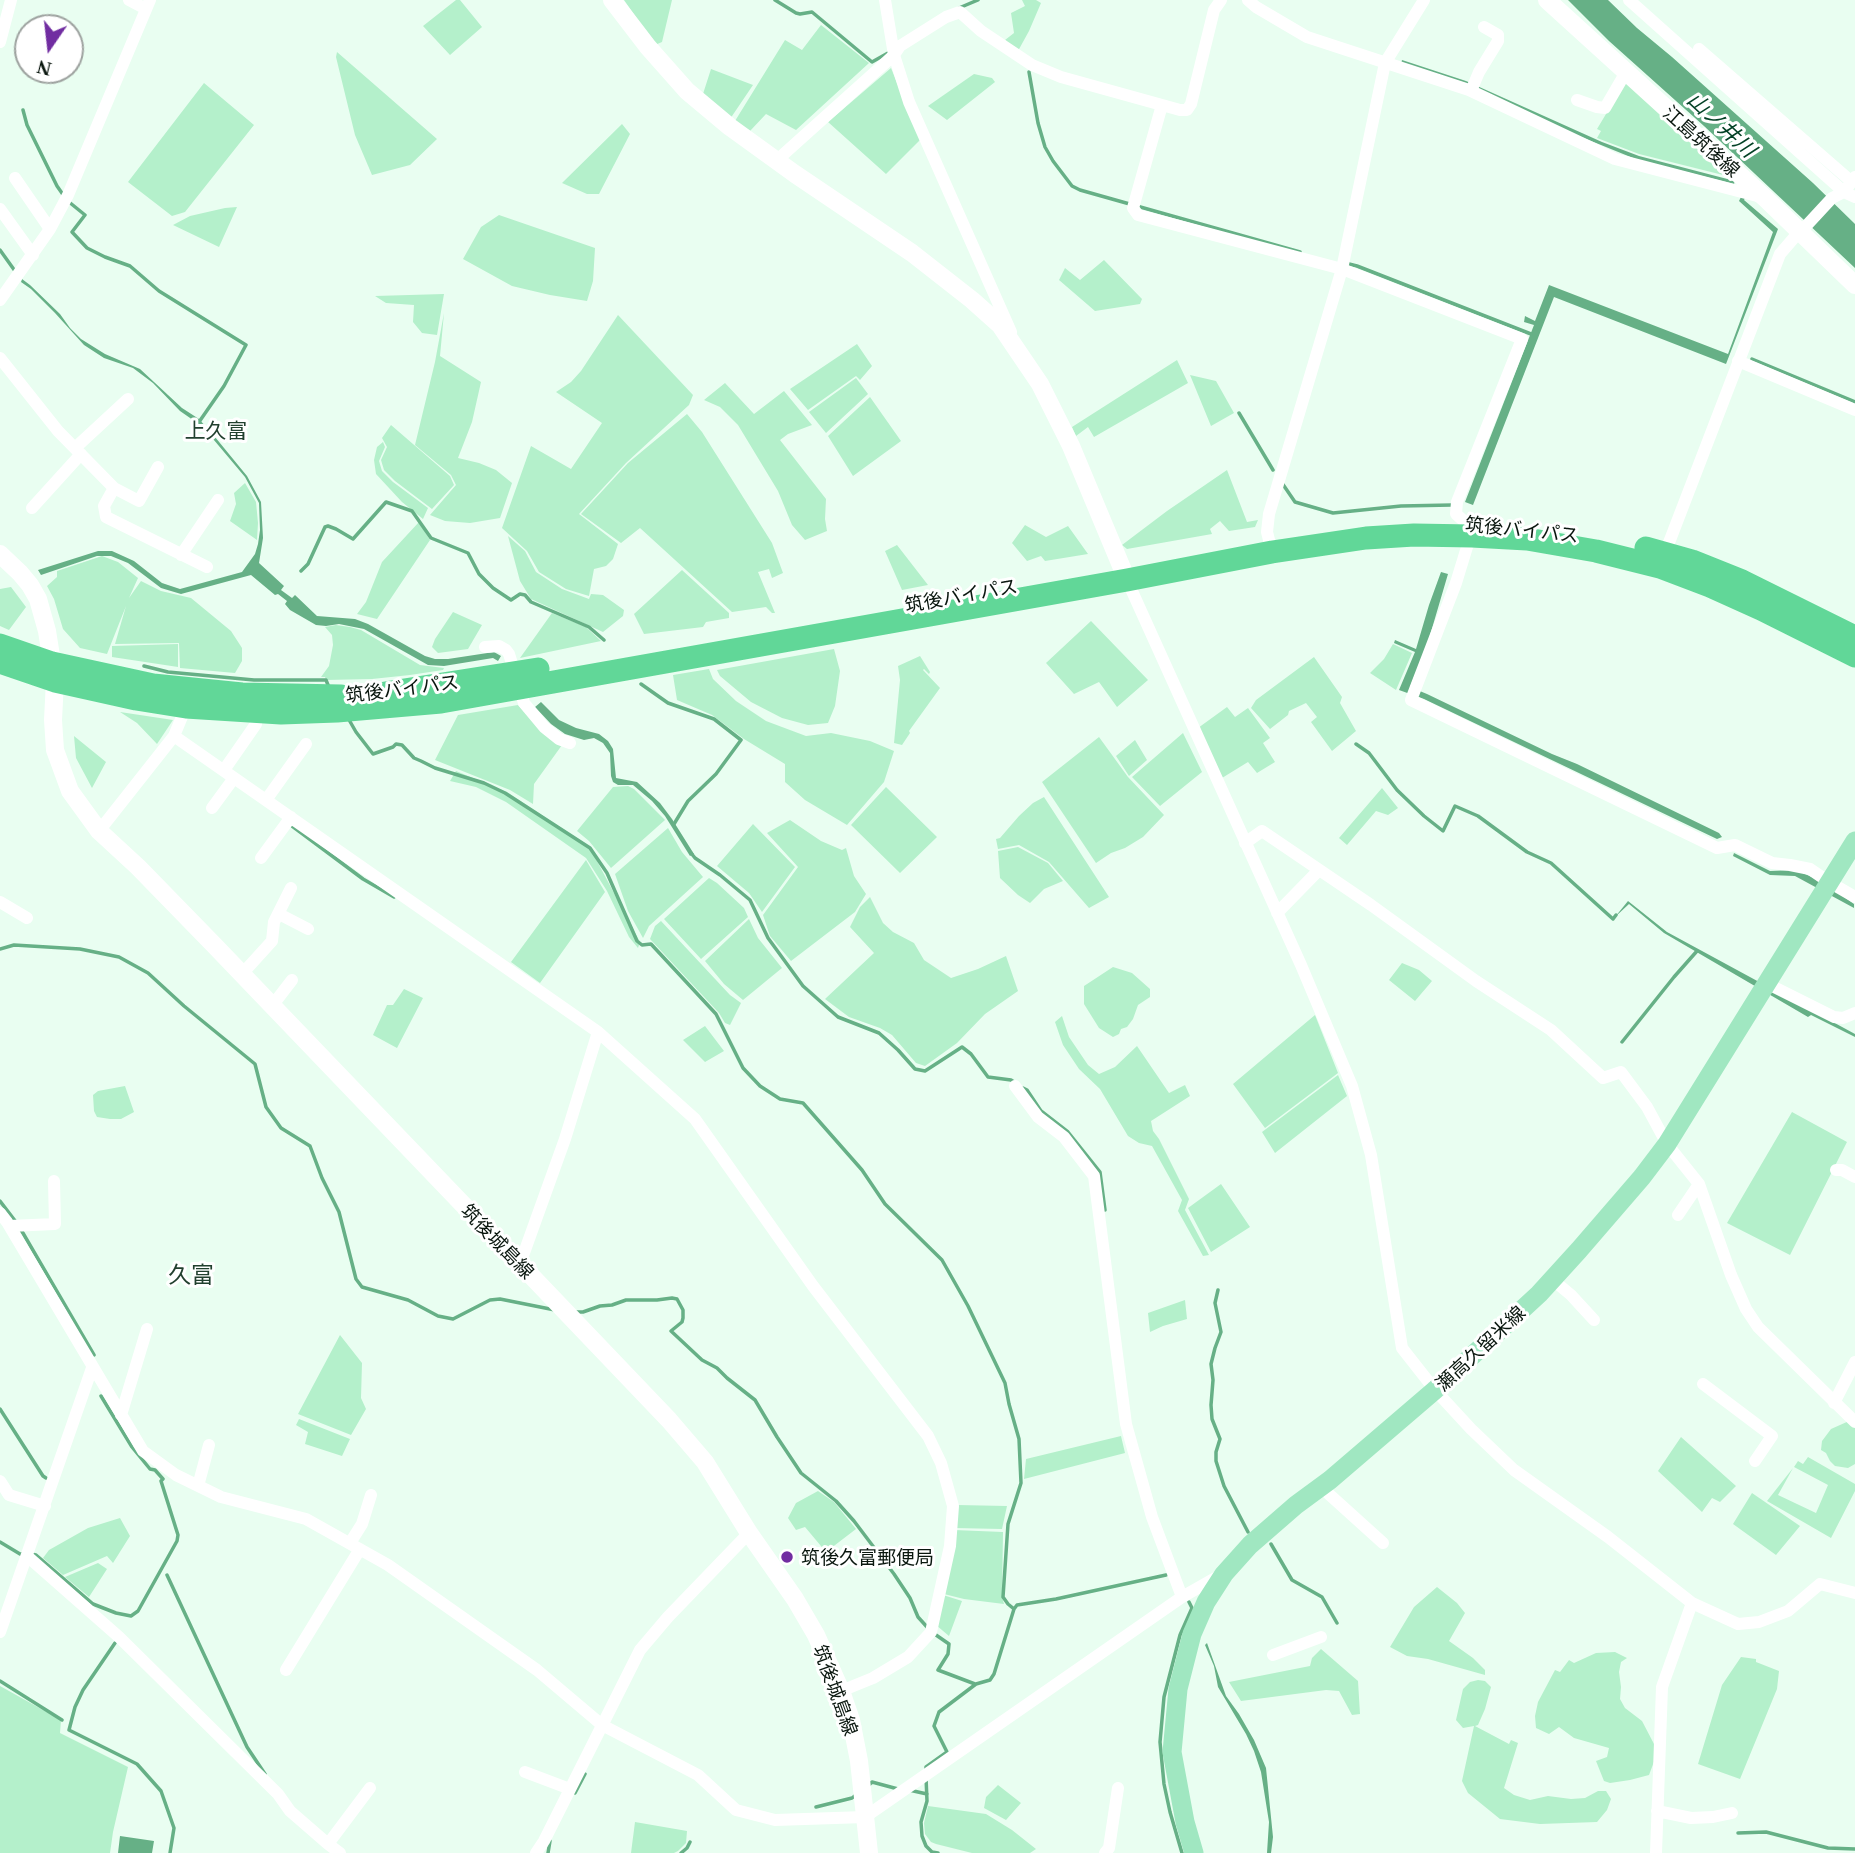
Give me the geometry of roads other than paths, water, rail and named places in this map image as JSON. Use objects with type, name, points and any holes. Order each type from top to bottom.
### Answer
[{"type":"highway","name":"筑後バイパス","points":[[1468,529],[1509,524],[1560,530],[1665,553],[1742,581],[1855,637]]},
{"type":"highway","name":"筑後バイパス","points":[[53,672],[136,699],[186,707],[281,713],[337,711],[1124,573],[1377,525],[1468,529],[1596,551],[1660,567],[1710,586],[1855,656]]},
{"type":"highway","points":[[0,645],[53,672]]},
{"type":"highway","points":[[0,662],[53,672]]},
{"type":"highway","name":"筑後バイパス","points":[[53,672],[242,694],[439,694]]},
{"type":"main road","name":"瀬高久留米線","points":[[1194,1853],[1185,1822],[1172,1752],[1178,1689],[1192,1634],[1206,1602],[1224,1574],[1250,1545],[1435,1390],[1553,1280],[1642,1177],[1667,1144],[1855,841]]},
{"type":"street","points":[[0,300],[50,229],[68,195],[148,4],[129,0]]},
{"type":"street","points":[[612,0],[648,47],[687,91],[730,127],[912,253],[972,300],[1000,325],[1040,384],[1071,446],[1124,573],[1278,913],[1355,1095],[1370,1150],[1402,1348],[1435,1390],[1514,1470],[1608,1537],[1692,1603],[1738,1624],[1759,1622],[1788,1611],[1820,1584],[1855,1593]]},
{"type":"street","points":[[885,0],[894,55],[909,102],[1020,354]]},
{"type":"street","points":[[776,160],[894,55],[900,46],[946,17],[960,12],[981,31],[1032,65],[1061,77],[1187,110],[1191,104],[1214,10],[1221,0]]},
{"type":"street","points":[[1248,0],[1307,37],[1471,91],[1615,159],[1765,198]]},
{"type":"street","points":[[1270,546],[1267,531],[1269,514],[1342,269],[1385,63],[1424,0]]},
{"type":"street","name":"江島筑後線","points":[[1547,0],[1765,198],[1803,229],[1855,285]]},
{"type":"street","points":[[1629,0],[1848,189]]},
{"type":"street","points":[[0,42],[7,4]]},
{"type":"street","points":[[1471,91],[1498,41],[1498,35],[1484,27]]},
{"type":"street","points":[[1699,49],[1848,189]]},
{"type":"street","points":[[1577,100],[1605,108],[1626,72]]},
{"type":"street","points":[[1162,105],[1133,208],[1138,215],[1342,269],[1522,339],[1457,502],[1456,514],[1468,529],[1466,547],[1456,583],[1411,700],[1717,848],[1735,845],[1772,863],[1810,869],[1855,897]]},
{"type":"street","points":[[15,178],[50,229]]},
{"type":"street","points":[[1665,553],[1780,254],[1803,229],[1848,189]]},
{"type":"street","points":[[0,209],[33,255]]},
{"type":"street","points":[[0,358],[58,431],[114,488],[139,501],[158,467]]},
{"type":"street","points":[[1738,361],[1855,410]]},
{"type":"street","points":[[32,508],[78,451],[128,399]]},
{"type":"street","points":[[114,488],[104,506],[106,517],[206,567]]},
{"type":"street","points":[[181,555],[218,500]]},
{"type":"street","name":"筑後城島線","points":[[0,554],[20,573],[38,599],[47,631],[53,672],[55,750],[70,791],[99,831],[138,867],[242,974],[669,1420],[705,1462],[749,1533],[795,1599],[816,1635],[841,1691],[851,1720],[859,1761],[869,1853]]},
{"type":"street","points":[[485,647],[499,646],[506,650],[524,703],[544,727],[570,743]]},
{"type":"street","points":[[99,831],[174,736],[186,707]]},
{"type":"street","points":[[212,807],[256,724]]},
{"type":"street","points":[[174,736],[598,1032],[695,1119],[813,1286],[928,1436],[941,1463],[953,1506],[950,1546],[931,1632],[908,1657],[873,1678],[841,1691]]},
{"type":"street","points":[[266,800],[306,744]]},
{"type":"street","points":[[261,858],[291,817]]},
{"type":"street","points":[[1245,843],[1262,831],[1550,1030],[1603,1078],[1621,1072],[1647,1107],[1667,1144],[1699,1184],[1731,1275],[1758,1328],[1855,1422]]},
{"type":"street","points":[[1278,913],[1319,870]]},
{"type":"street","points":[[242,974],[272,941],[274,922],[291,888]]},
{"type":"street","points":[[0,902],[27,918]]},
{"type":"street","points":[[279,914],[308,929]]},
{"type":"street","points":[[272,1006],[292,980]]},
{"type":"street","points":[[1766,983],[1834,1017],[1843,1018],[1855,1013]]},
{"type":"street","points":[[520,1264],[565,1139],[598,1032]]},
{"type":"street","points":[[1015,1086],[1038,1117],[1064,1137],[1094,1176],[1126,1424],[1152,1517],[1182,1597]]},
{"type":"street","points":[[1836,1170],[1855,1177]]},
{"type":"street","points":[[10,1226],[55,1224],[54,1181]]},
{"type":"street","points":[[1678,1214],[1699,1184]]},
{"type":"street","points":[[0,1213],[143,1451],[176,1475],[221,1497],[306,1518],[388,1564],[537,1670],[602,1725],[698,1775],[736,1810],[775,1820],[865,1817],[1182,1597],[1224,1574]]},
{"type":"street","points":[[1553,1280],[1594,1320]]},
{"type":"street","points":[[121,1415],[147,1329]]},
{"type":"street","points":[[1834,1403],[1855,1362]]},
{"type":"street","points":[[0,1632],[92,1368]]},
{"type":"street","points":[[1703,1384],[1772,1436],[1755,1461]]},
{"type":"street","points":[[198,1486],[209,1445]]},
{"type":"street","points":[[0,1481],[9,1495],[45,1506]]},
{"type":"street","points":[[1321,1487],[1383,1543]]},
{"type":"street","points":[[286,1670],[355,1546],[371,1495]]},
{"type":"street","points":[[536,1853],[640,1650],[749,1533]]},
{"type":"street","points":[[27,1556],[119,1637],[278,1794],[290,1811],[340,1853]]},
{"type":"street","points":[[1656,1853],[1662,1687],[1692,1603]]},
{"type":"street","points":[[1273,1655],[1321,1637]]},
{"type":"street","points":[[525,1772],[570,1789]]},
{"type":"street","points":[[328,1844],[370,1788]]},
{"type":"street","points":[[1105,1853],[1109,1848],[1118,1788]]},
{"type":"street","points":[[1657,1811],[1691,1818],[1732,1813]]},
{"type":"water","name":"山ノ井川","points":[[1568,0],[1608,0],[1813,183],[1855,224],[1855,268],[1609,41]]},
{"type":"water","points":[[1402,60],[1466,81],[1639,156],[1735,181],[1734,184],[1638,160],[1401,64]]},
{"type":"water","points":[[1741,197],[1778,229],[1726,364],[1554,297],[1473,505],[1465,502],[1534,325],[1524,322],[1525,316],[1535,321],[1549,285],[1728,354],[1773,232],[1739,201]]},
{"type":"water","points":[[22,279],[60,314],[81,339],[105,354],[140,369],[182,408],[199,419],[215,437],[247,476],[261,502],[263,538],[259,563],[284,586],[281,590],[292,598],[295,595],[317,616],[355,619],[425,656],[448,659],[494,652],[501,656],[498,661],[493,658],[444,666],[428,665],[364,629],[339,624],[316,625],[290,610],[285,604],[287,601],[278,594],[275,595],[251,575],[181,594],[161,588],[128,563],[111,556],[97,556],[41,575],[38,570],[98,551],[112,551],[134,561],[162,583],[180,589],[242,572],[255,554],[258,544],[259,503],[245,477],[203,427],[180,411],[153,383],[133,368],[104,358],[84,345],[31,289],[21,282]]},
{"type":"water","points":[[1441,572],[1448,574],[1428,642],[1410,687],[1577,764],[1719,833],[1722,837],[1717,839],[1424,699],[1399,690],[1415,652],[1394,643],[1395,640],[1416,649]]},
{"type":"water","points":[[541,702],[559,720],[599,734],[608,741],[613,749],[616,778],[637,782],[660,803],[694,854],[690,856],[665,816],[652,801],[633,785],[618,785],[613,782],[610,753],[603,743],[594,738],[584,740],[565,734],[535,707]]},
{"type":"water","points":[[1734,853],[1770,871],[1796,870],[1823,882],[1854,904],[1854,908],[1795,876],[1770,875],[1733,856]]},
{"type":"water","points":[[1628,901],[1667,932],[1855,1034],[1855,1037],[1811,1015],[1808,1017],[1664,933],[1629,904],[1615,917]]},
{"type":"water","points":[[1207,1643],[1226,1696],[1254,1740],[1266,1768],[1273,1837],[1271,1853],[1267,1853],[1269,1822],[1261,1772],[1246,1734],[1218,1687],[1214,1666],[1205,1645]]},
{"type":"water","points":[[120,1836],[154,1841],[152,1853],[118,1853]]},
{"type":"waterway","points":[[775,0],[796,13],[812,12],[872,62],[888,53]]},
{"type":"waterway","points":[[959,8],[978,0]]},
{"type":"waterway","points":[[1029,72],[1045,147],[1072,186],[1300,252]]},
{"type":"waterway","points":[[23,110],[27,125],[64,196]]},
{"type":"waterway","points":[[69,202],[85,215],[72,232],[87,248],[130,266],[159,291],[246,345],[224,386],[199,422]]},
{"type":"waterway","points":[[0,250],[15,271]]},
{"type":"waterway","points":[[1345,263],[1531,334]]},
{"type":"waterway","points":[[1752,359],[1855,402]]},
{"type":"waterway","points":[[1239,413],[1273,470]]},
{"type":"waterway","points":[[1282,483],[1295,502],[1333,513],[1401,506],[1452,505]]},
{"type":"waterway","points":[[301,571],[308,564],[325,527],[336,529],[353,539],[386,502],[412,511],[431,538],[468,553],[479,574],[511,600],[520,594],[525,595],[531,602],[589,627],[604,640]]},
{"type":"waterway","points":[[144,666],[168,672],[254,680],[326,680],[328,685]]},
{"type":"waterway","points":[[641,684],[668,703],[714,719],[741,740],[716,774],[688,801],[674,824]]},
{"type":"waterway","points":[[348,718],[373,754],[396,744],[402,745],[414,758],[435,768],[484,783],[505,793],[590,848],[607,873],[637,941],[642,945],[651,944],[716,1014],[743,1068],[760,1086],[780,1099],[803,1103],[862,1170],[885,1204],[942,1260],[968,1306],[1005,1383],[1019,1439],[1021,1483],[1008,1524],[1003,1597],[1014,1609]]},
{"type":"waterway","points":[[1356,744],[1369,753],[1397,790],[1443,831],[1455,806],[1478,816],[1527,852],[1551,863],[1613,919],[1616,915]]},
{"type":"waterway","points":[[288,823],[363,879],[394,897]]},
{"type":"waterway","points":[[691,853],[750,900],[768,938],[803,986],[838,1017],[879,1033],[915,1069],[925,1071],[962,1047],[971,1054],[988,1077],[1014,1082]]},
{"type":"waterway","points":[[0,949],[14,945],[80,949],[119,957],[148,973],[255,1064],[266,1107],[281,1128],[310,1146],[339,1212],[356,1279],[362,1287],[408,1300],[438,1316],[453,1319],[490,1300],[500,1299],[555,1310]]},
{"type":"waterway","points":[[1622,1042],[1697,951]]},
{"type":"waterway","points":[[1023,1088],[1041,1111],[1068,1132],[1100,1172],[1105,1210]]},
{"type":"waterway","points":[[0,1201],[16,1222]]},
{"type":"waterway","points":[[20,1228],[94,1355]]},
{"type":"waterway","points":[[1218,1290],[1215,1303],[1221,1332],[1211,1364],[1212,1419],[1220,1439],[1216,1461],[1224,1486],[1248,1532]]},
{"type":"waterway","points":[[573,1312],[583,1312],[626,1300],[677,1299],[683,1310],[683,1318],[671,1331],[702,1360],[717,1368],[755,1400],[801,1473],[836,1501],[854,1521],[894,1574],[910,1598],[918,1617],[927,1627]]},
{"type":"waterway","points":[[31,1554],[36,1555],[93,1604],[131,1616],[138,1611],[177,1541],[178,1535],[161,1481],[163,1479],[155,1470],[150,1469],[132,1447],[101,1396]]},
{"type":"waterway","points":[[0,1409],[46,1478]]},
{"type":"waterway","points":[[0,1542],[23,1554]]},
{"type":"waterway","points":[[1271,1544],[1292,1580],[1322,1597],[1337,1623]]},
{"type":"waterway","points":[[167,1575],[247,1747],[265,1774]]},
{"type":"waterway","points":[[926,1769],[947,1752],[934,1726],[939,1712],[976,1684],[990,1680],[1017,1605],[1166,1575]]},
{"type":"waterway","points":[[1182,1853],[1164,1784],[1160,1742],[1164,1697],[1180,1635],[1192,1608],[1189,1602]]},
{"type":"waterway","points":[[936,1635],[949,1644],[948,1654],[938,1670],[975,1684]]},
{"type":"waterway","points":[[115,1643],[83,1690],[69,1730],[137,1764],[161,1791],[174,1828],[170,1853]]},
{"type":"waterway","points":[[0,1681],[62,1720]]},
{"type":"waterway","points":[[575,1793],[585,1774]]},
{"type":"waterway","points":[[926,1777],[927,1801],[921,1822],[922,1836],[926,1846],[932,1852],[938,1853]]},
{"type":"waterway","points":[[869,1785],[872,1782],[898,1789]]},
{"type":"waterway","points":[[909,1790],[927,1794]]},
{"type":"waterway","points":[[816,1807],[852,1798],[857,1794]]},
{"type":"waterway","points":[[1738,1833],[1766,1832],[1828,1848],[1855,1849]]},
{"type":"waterway","points":[[548,1853],[550,1841]]},
{"type":"waterway","points":[[681,1853],[690,1842]]},
{"type":"place","name":"筑後久富郵便局","points":[[787,1557]]},
{"type":"district","name":"上久富","points":[[216,430]]},
{"type":"district","name":"久富","points":[[191,1274]]}]
